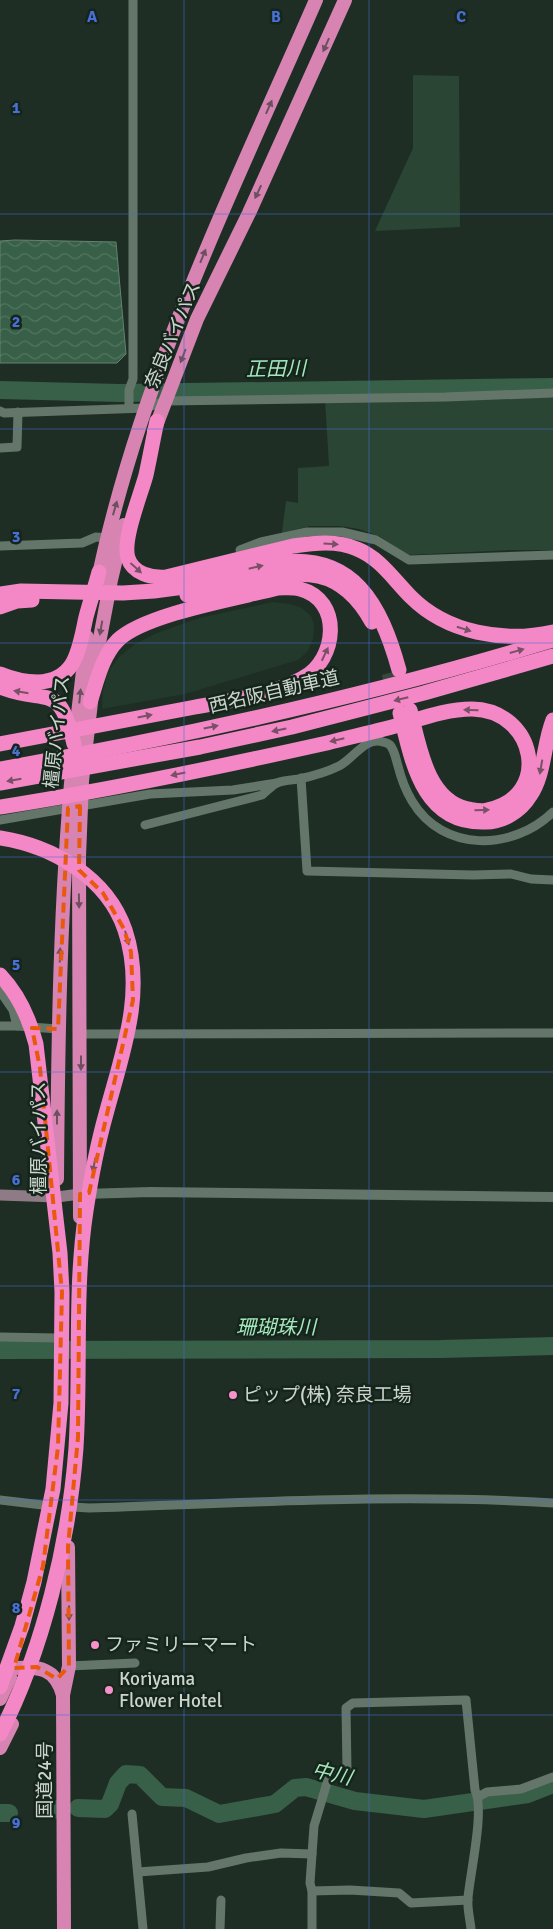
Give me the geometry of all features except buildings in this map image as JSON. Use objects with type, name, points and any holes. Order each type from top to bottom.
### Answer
[{"type":"highway","name":"奈良バイパス","points":[[99,572],[146,408],[171,335],[213,232],[316,0]]},
{"type":"highway","name":"奈良バイパス","points":[[90,702],[102,619],[116,560],[134,492],[157,421],[197,319],[253,204],[345,0]]},
{"type":"highway","points":[[157,421],[146,475],[130,530],[126,553],[131,564],[141,573],[158,578],[179,593],[207,598],[230,580]]},
{"type":"highway","points":[[179,593],[230,580],[311,543],[343,544],[371,556],[412,599],[443,621],[462,629],[503,636],[524,636],[553,632]]},
{"type":"highway","points":[[0,674],[33,682],[52,680],[65,673],[78,650],[99,572]]},
{"type":"highway","name":"橿原バイパス","points":[[0,1699],[7,1669],[36,1598],[43,1566],[51,1506],[57,1364],[58,1029],[64,866],[83,662],[99,572]]},
{"type":"highway","points":[[0,594],[22,591],[78,596],[123,597],[179,593],[230,580],[302,573],[326,578],[338,583],[358,599],[372,621],[394,672]]},
{"type":"highway","points":[[0,744],[223,701],[285,686],[304,678],[318,667],[326,655],[331,629],[328,615],[322,604],[313,595],[301,589],[278,588],[204,574],[142,624],[118,640],[109,652],[100,670],[90,702]]},
{"type":"highway","points":[[0,607],[17,601],[78,596]]},
{"type":"highway","name":"西名阪自動車道","points":[[0,783],[62,765],[94,759],[420,678],[553,640]]},
{"type":"highway","name":"西名阪自動車道","points":[[94,759],[200,747],[292,727],[424,693],[553,656]]},
{"type":"highway","points":[[0,687],[48,698],[56,702],[61,706],[68,720],[74,744]]},
{"type":"highway","name":"橿原バイパス","points":[[0,1748],[18,1714],[36,1667],[68,1546],[73,1507],[78,1437],[80,1364],[80,817],[90,702]]},
{"type":"highway","points":[[0,807],[54,805],[92,798],[384,730],[433,715],[473,709],[488,711],[502,717],[512,724],[525,743],[530,764],[523,786],[516,795],[497,808],[484,811],[462,808],[444,797],[437,788],[424,762],[405,712],[414,766],[426,792],[444,811],[465,821],[477,823],[501,820],[512,815],[529,799],[540,777],[546,742],[553,720]]},
{"type":"highway","name":"西名阪自動車道","points":[[0,769],[62,765]]},
{"type":"highway","points":[[0,838],[30,844],[54,854],[73,865],[89,878],[115,910],[124,929],[131,952],[134,976],[130,1022],[99,1141],[86,1212],[81,1253],[76,1448],[64,1540],[41,1630],[25,1679],[0,1734]]},
{"type":"highway","points":[[0,975],[22,1003],[36,1044],[60,1253],[62,1292],[61,1403],[53,1489],[34,1582],[22,1626],[0,1687]]},
{"type":"highway","points":[[63,1695],[69,1666],[68,1546]]},
{"type":"highway","points":[[7,1669],[36,1667],[48,1671],[57,1679]]},
{"type":"highway","name":"国道24号","points":[[57,1679],[63,1695],[64,1929]]},
{"type":"main road","points":[[0,1195],[57,1196],[80,1194]]},
{"type":"street","points":[[129,408],[129,390],[133,379],[133,0]]},
{"type":"street","points":[[0,411],[146,408],[165,401],[553,394]]},
{"type":"street","points":[[0,448],[16,447],[18,412]]},
{"type":"street","points":[[240,550],[261,542],[307,532],[342,532],[376,540],[409,560],[553,555]]},
{"type":"street","points":[[0,546],[82,543],[96,537],[108,538]]},
{"type":"street","points":[[92,798],[233,790],[277,783],[326,772],[341,765],[372,741],[382,741],[389,744],[394,752],[404,785],[412,802],[440,830],[458,838],[480,841],[501,840],[536,826],[553,812]]},
{"type":"street","points":[[301,778],[307,871],[511,874],[531,879],[553,880]]},
{"type":"street","points":[[145,825],[262,795],[277,783]]},
{"type":"street","points":[[0,820],[54,805]]},
{"type":"street","points":[[0,990],[12,1010],[17,1026]]},
{"type":"street","points":[[0,1026],[58,1029]]},
{"type":"street","points":[[81,1034],[553,1033]]},
{"type":"street","points":[[80,1194],[151,1192],[553,1196]]},
{"type":"street","points":[[0,1337],[57,1339]]},
{"type":"street","points":[[73,1507],[98,1508],[391,1498],[493,1499],[553,1503]]},
{"type":"street","points":[[0,1500],[51,1506]]},
{"type":"street","points":[[57,1679],[69,1666],[135,1662]]},
{"type":"street","points":[[312,1929],[312,1891],[310,1883],[314,1826],[330,1773],[347,1770],[346,1708],[353,1703],[466,1700],[475,1790],[478,1797],[477,1835],[468,1900],[471,1929]]},
{"type":"street","points":[[478,1797],[487,1792],[521,1789],[553,1777]]},
{"type":"street","points":[[132,1814],[143,1929]]},
{"type":"street","points":[[138,1872],[208,1867],[246,1858],[281,1853],[312,1854]]},
{"type":"street","points":[[312,1891],[350,1890],[399,1893],[411,1902],[468,1900]]},
{"type":"street","points":[[220,1929],[221,1900]]},
{"type":"highlighted area","points":[[80,806],[79,870],[103,893],[124,929],[131,952],[133,1000],[89,1193],[80,1194],[78,1437],[68,1547],[69,1666],[57,1679],[37,1667],[14,1668],[43,1566],[58,1447],[62,1292],[40,1068],[32,1028],[58,1029],[68,808]]},
{"type":"shaded area","points":[[413,75],[459,76],[460,227],[375,231],[413,148]]},
{"type":"shaded area","points":[[553,394],[553,550],[407,555],[379,536],[359,529],[340,526],[310,526],[282,533],[286,501],[298,503],[298,468],[329,466],[325,399]]},
{"type":"shaded area","points":[[273,602],[302,608],[311,616],[314,625],[313,639],[308,651],[298,660],[185,694],[102,709],[103,690],[108,672],[119,657],[135,644],[157,633],[199,618]]},
{"type":"water","points":[[0,241],[116,242],[126,354],[117,363],[0,363]]},
{"type":"waterway","name":"正田川","points":[[0,390],[120,393],[553,387]]},
{"type":"waterway","name":"珊瑚珠川","points":[[0,1350],[441,1349],[553,1346]]},
{"type":"waterway","name":"中川","points":[[78,1808],[105,1809],[110,1804],[118,1783],[126,1774],[140,1775],[162,1797],[186,1798],[219,1814],[275,1804],[295,1788],[306,1787],[355,1801],[424,1809],[528,1794],[553,1784]]},
{"type":"waterway","name":"中川","points":[[50,1810],[59,1809]]},
{"type":"waterway","name":"中川","points":[[0,1813],[9,1813]]},
{"type":"tunnel","points":[[389,673],[396,697]]},
{"type":"place","name":"ピップ(株) 奈良工場","points":[[233,1395]]},
{"type":"place","name":"ファミリーマート","points":[[95,1645]]},
{"type":"place","name":"Koriyama Flower Hotel","points":[[109,1690]]}]
